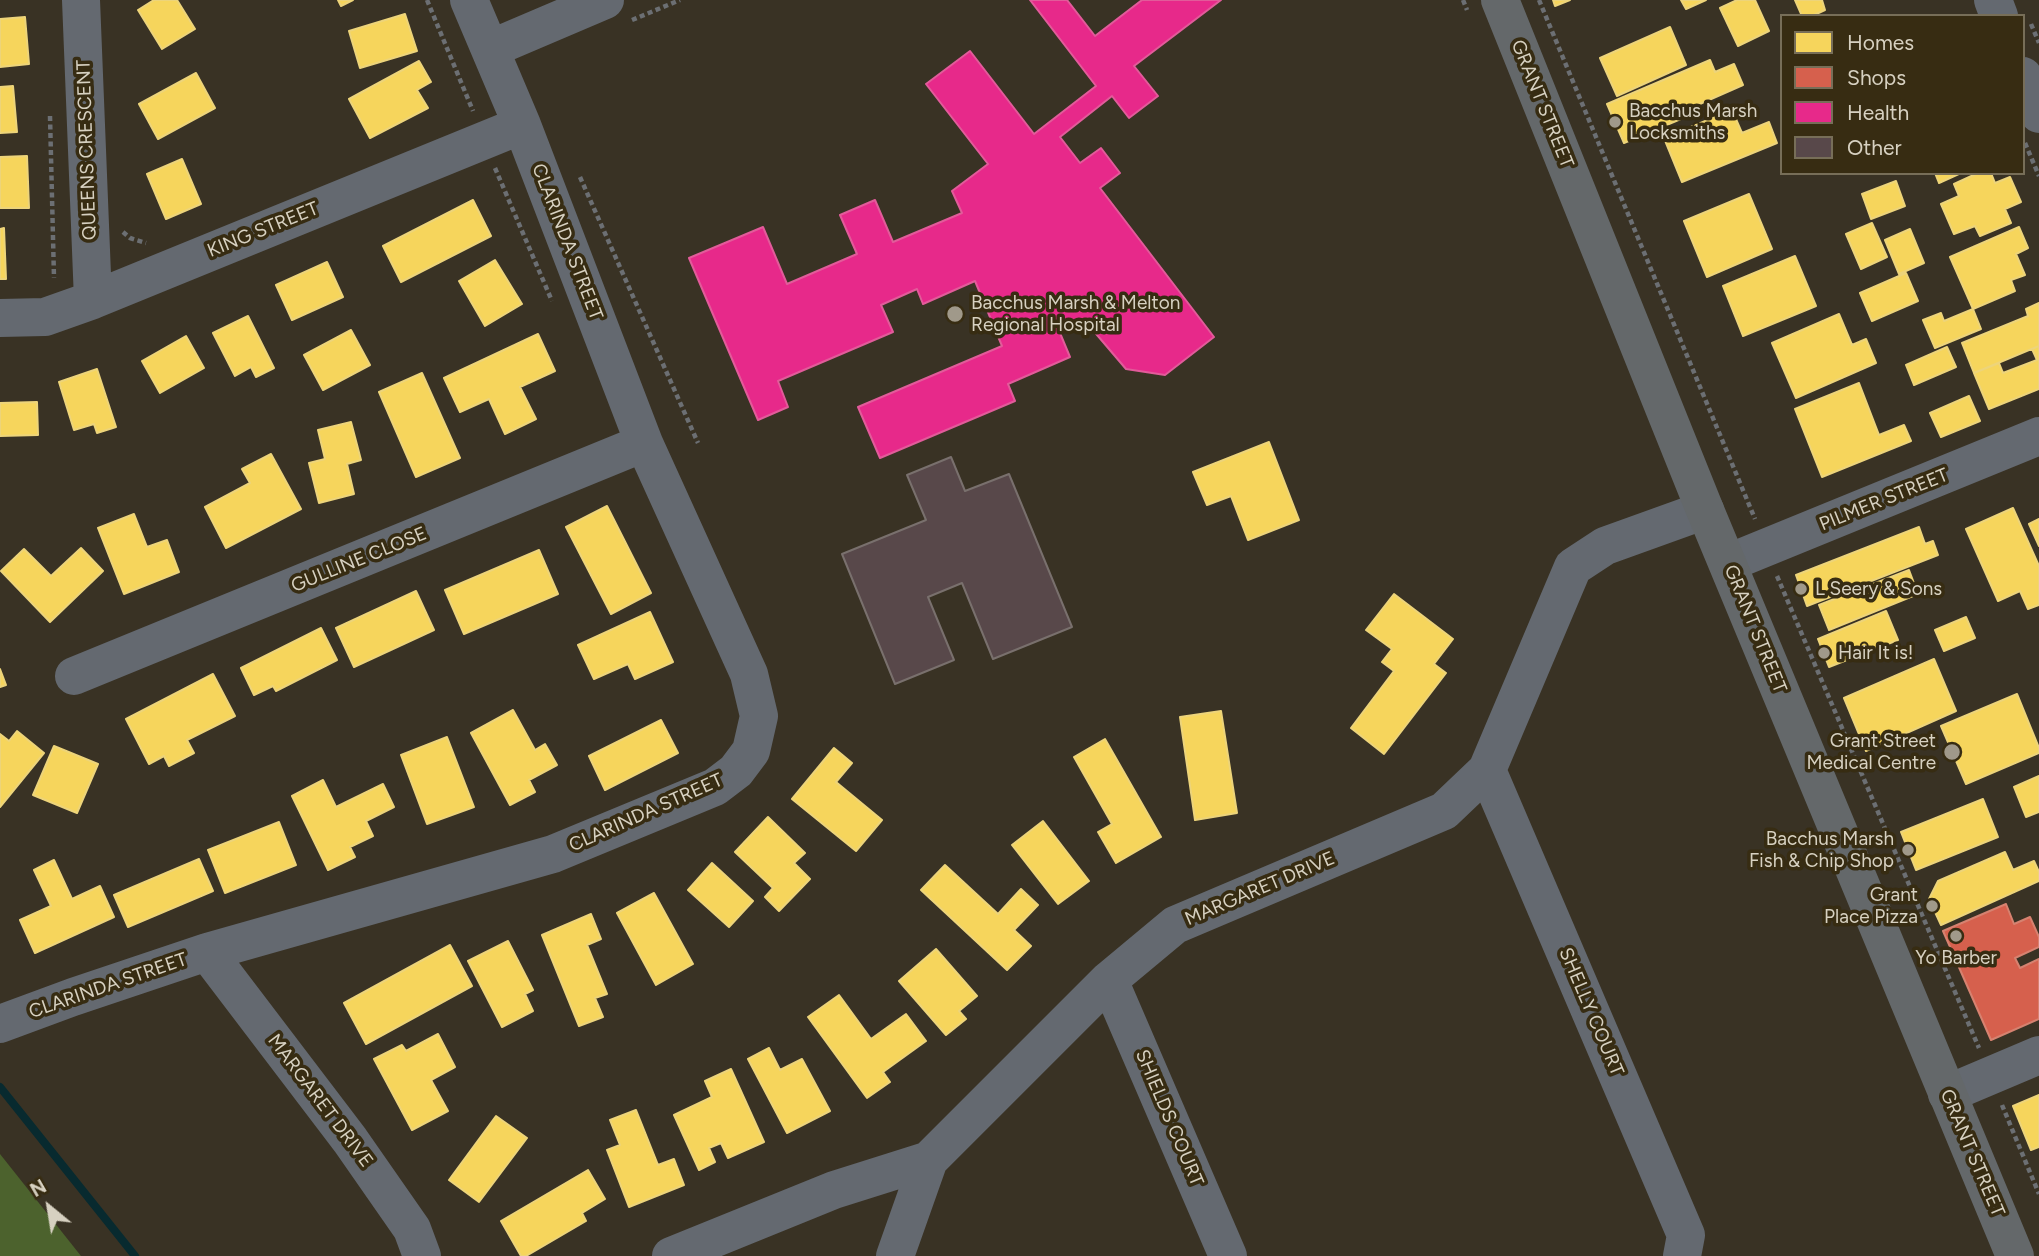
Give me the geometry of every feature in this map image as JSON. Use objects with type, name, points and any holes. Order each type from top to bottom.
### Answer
[{"type":"main road","name":"GRANT STREET","points":[[1500,0],[1705,510],[2015,1256]]},
{"type":"street","name":"QUEENS CRESCENT","points":[[81,0],[93,300]]},
{"type":"street","name":"CLARINDA STREET","points":[[0,1024],[207,952],[553,854],[715,787],[736,771],[751,751],[759,716],[749,674],[644,443],[522,125],[469,0]]},
{"type":"street","points":[[490,48],[605,0]]},
{"type":"street","points":[[2025,81],[2039,114]]},
{"type":"street","name":"KING STREET","points":[[0,318],[45,317],[93,300],[522,125]]},
{"type":"street","name":"PILMER STREET","points":[[1728,563],[2039,436]]},
{"type":"street","name":"GULLINE CLOSE","points":[[74,676],[644,443]]},
{"type":"street","name":"MARGARET DRIVE","points":[[671,1256],[834,1190],[929,1160],[1110,980],[1175,925],[1444,811],[1487,770],[1573,567],[1605,546],[1705,510]]},
{"type":"street","name":"SHELLY COURT","points":[[1487,770],[1686,1235],[1682,1256]]},
{"type":"street","name":"MARGARET DRIVE","points":[[207,952],[350,1140],[412,1229],[422,1256]]},
{"type":"street","name":"SHIELDS COURT","points":[[1110,980],[1228,1256]]},
{"type":"street","points":[[1947,1094],[2039,1055]]},
{"type":"street","points":[[895,1256],[929,1160]]},
{"type":"path","points":[[427,0],[483,141],[557,314]]},
{"type":"path","points":[[1539,0],[1766,548],[2039,1194]]},
{"type":"path","points":[[50,111],[54,278]]},
{"type":"path","points":[[2025,144],[2039,176]]},
{"type":"path","points":[[579,175],[698,443]]},
{"type":"path","points":[[118,229],[130,238],[153,243]]},
{"type":"green space","points":[[0,1154],[81,1256],[0,1256]]},
{"type":"building: Homes","points":[[154,0],[177,0],[195,29],[162,49],[138,10]]},
{"type":"building: Homes","points":[[338,0],[353,0],[341,6]]},
{"type":"building: Homes","points":[[1553,0],[1570,0],[1555,6]]},
{"type":"building: Homes","points":[[1681,0],[1706,0],[1686,9]]},
{"type":"building: Homes","points":[[1737,0],[1755,0],[1769,31],[1738,46],[1720,8]]},
{"type":"building: Homes","points":[[1795,0],[1822,0],[1825,10],[1816,14],[1801,14]]},
{"type":"building: Homes","points":[[405,14],[417,51],[360,68],[349,31]]},
{"type":"building: Homes","points":[[25,17],[29,64],[0,67],[0,19]]},
{"type":"building: Homes","points":[[1670,27],[1686,65],[1617,96],[1600,58]]},
{"type":"building: Homes","points":[[1710,60],[1715,72],[1734,64],[1743,85],[1693,107],[1695,113],[1624,143],[1607,104]]},
{"type":"building: Homes","points":[[419,61],[431,82],[417,90],[428,108],[370,138],[349,99]]},
{"type":"building: Homes","points":[[196,73],[215,108],[158,139],[139,104]]},
{"type":"building: Homes","points":[[13,86],[17,132],[0,133],[0,87]]},
{"type":"building: Homes","points":[[1732,110],[1742,133],[1769,122],[1777,143],[1682,182],[1664,138]]},
{"type":"building: Homes","points":[[27,156],[29,208],[0,208],[0,157]]},
{"type":"building: Homes","points":[[182,159],[201,204],[166,219],[147,174]]},
{"type":"building: Homes","points":[[1936,175],[1957,175],[1939,183]]},
{"type":"building: Homes","points":[[1974,175],[1992,175],[1995,183],[2010,177],[2021,202],[2005,209],[2011,223],[1980,236],[1975,226],[1954,234],[1941,204],[1959,196],[1954,184]]},
{"type":"building: Homes","points":[[1896,181],[1905,206],[1871,219],[1862,194]]},
{"type":"building: Homes","points":[[1749,194],[1772,249],[1707,277],[1684,221]]},
{"type":"building: Homes","points":[[473,200],[491,236],[401,282],[383,246]]},
{"type":"building: Homes","points":[[1872,223],[1887,257],[1861,269],[1846,234]]},
{"type":"building: Homes","points":[[2019,227],[2028,248],[2016,254],[2025,275],[2011,280],[2015,291],[1973,309],[1950,257]]},
{"type":"building: Homes","points":[[4,228],[6,279],[0,279],[0,229]]},
{"type":"building: Homes","points":[[1910,229],[1924,263],[1899,274],[1885,240]]},
{"type":"building: Homes","points":[[1795,256],[1816,306],[1743,336],[1723,286]]},
{"type":"building: Homes","points":[[495,260],[522,304],[485,326],[459,281]]},
{"type":"building: Homes","points":[[327,262],[343,297],[292,320],[276,285]]},
{"type":"building: Homes","points":[[1906,273],[1918,301],[1872,321],[1860,293]]},
{"type":"building: Homes","points":[[2039,303],[2039,346],[1974,373],[1962,343],[2028,316],[2026,309]]},
{"type":"building: Homes","points":[[1973,309],[1981,329],[1935,348],[1923,320],[1941,313],[1944,321]]},
{"type":"building: Homes","points":[[1839,314],[1852,345],[1866,339],[1876,363],[1796,398],[1772,343]]},
{"type":"building: Homes","points":[[248,316],[274,368],[256,377],[251,367],[235,376],[213,333]]},
{"type":"building: Homes","points":[[351,330],[370,365],[323,390],[304,355]]},
{"type":"building: Homes","points":[[538,334],[555,371],[520,387],[536,419],[505,434],[489,399],[460,412],[444,378]]},
{"type":"building: Homes","points":[[186,336],[204,368],[160,393],[142,361]]},
{"type":"building: Homes","points":[[2039,346],[2039,389],[1989,409],[1974,373],[1999,363],[2003,373],[2037,360],[2032,349]]},
{"type":"building: Homes","points":[[1947,347],[1956,367],[1914,385],[1906,365]]},
{"type":"building: Homes","points":[[97,369],[116,427],[97,433],[94,424],[74,430],[59,382]]},
{"type":"building: Homes","points":[[422,373],[460,458],[416,477],[379,392]]},
{"type":"building: Homes","points":[[1859,383],[1879,435],[1904,425],[1911,441],[1822,477],[1795,409]]},
{"type":"building: Homes","points":[[1969,396],[1980,421],[1941,437],[1930,413]]},
{"type":"building: Homes","points":[[37,402],[38,435],[0,436],[0,403]]},
{"type":"building: Homes","points":[[351,422],[361,460],[347,464],[354,494],[319,503],[309,463],[325,459],[318,430]]},
{"type":"building: Homes","points":[[1269,442],[1299,520],[1248,540],[1231,496],[1207,505],[1193,472]]},
{"type":"building: Homes","points":[[271,454],[301,509],[226,548],[205,507],[250,483],[242,469]]},
{"type":"building: Homes","points":[[607,506],[651,593],[611,614],[566,527]]},
{"type":"building: Homes","points":[[2013,508],[2039,566],[2039,605],[2028,609],[2020,591],[1998,601],[1966,529]]},
{"type":"building: Homes","points":[[134,514],[147,547],[167,540],[179,572],[124,594],[98,528]]},
{"type":"building: Homes","points":[[2039,519],[2039,546],[2029,524]]},
{"type":"building: Homes","points":[[1919,527],[1925,544],[1933,541],[1938,555],[1807,606],[1796,575]]},
{"type":"building: Homes","points":[[81,548],[103,571],[50,622],[1,571],[24,549],[51,576]]},
{"type":"building: Homes","points":[[539,550],[558,594],[464,634],[445,590]]},
{"type":"building: Homes","points":[[1909,570],[1918,594],[1829,630],[1819,605]]},
{"type":"building: Homes","points":[[416,591],[434,630],[354,667],[336,628]]},
{"type":"building: Homes","points":[[1394,594],[1453,639],[1434,664],[1446,673],[1384,754],[1351,728],[1394,671],[1382,662],[1392,649],[1366,630]]},
{"type":"building: Homes","points":[[1886,611],[1898,640],[1829,667],[1818,639]]},
{"type":"building: Homes","points":[[650,612],[673,662],[635,679],[628,664],[594,679],[578,645]]},
{"type":"building: Homes","points":[[1966,617],[1975,638],[1944,651],[1935,630]]},
{"type":"building: Homes","points":[[321,628],[337,660],[276,691],[273,686],[254,695],[241,668]]},
{"type":"building: Homes","points":[[1934,659],[1956,711],[1866,751],[1844,698]]},
{"type":"building: Homes","points":[[0,669],[6,685],[0,687]]},
{"type":"building: Homes","points":[[213,674],[235,716],[187,740],[194,753],[169,766],[164,756],[149,764],[126,719]]},
{"type":"building: Homes","points":[[2017,694],[2039,753],[1966,784],[1941,726]]},
{"type":"building: Homes","points":[[513,710],[535,750],[545,744],[557,765],[529,780],[535,792],[510,805],[471,733]]},
{"type":"building: Homes","points":[[1221,711],[1237,813],[1195,820],[1180,717]]},
{"type":"building: Homes","points":[[661,720],[678,753],[605,790],[589,756]]},
{"type":"building: Homes","points":[[17,731],[44,753],[0,807],[0,734],[9,741]]},
{"type":"building: Homes","points":[[447,737],[474,807],[427,824],[401,755]]},
{"type":"building: Homes","points":[[1105,739],[1161,837],[1116,863],[1098,832],[1112,824],[1074,757]]},
{"type":"building: Homes","points":[[54,746],[98,764],[77,813],[33,795]]},
{"type":"building: Homes","points":[[834,748],[852,763],[836,782],[882,820],[856,851],[792,799]]},
{"type":"building: Homes","points":[[2039,776],[2039,812],[2026,817],[2014,787]]},
{"type":"building: Homes","points":[[323,780],[336,807],[383,784],[394,807],[366,821],[373,836],[350,847],[355,857],[328,870],[292,796]]},
{"type":"building: Homes","points":[[1983,799],[1998,837],[1916,870],[1901,832]]},
{"type":"building: Homes","points":[[768,817],[805,853],[794,863],[810,879],[779,911],[765,897],[773,888],[735,852]]},
{"type":"building: Homes","points":[[1043,821],[1089,881],[1058,904],[1012,845]]},
{"type":"building: Homes","points":[[279,822],[296,865],[225,893],[208,850]]},
{"type":"building: Homes","points":[[2005,852],[2013,870],[2034,861],[2039,872],[2039,881],[1941,925],[1929,899],[1938,881]]},
{"type":"building: Homes","points":[[199,859],[213,891],[128,927],[114,895]]},
{"type":"building: Homes","points":[[54,860],[72,899],[100,886],[114,917],[35,953],[20,920],[51,906],[34,870]]},
{"type":"building: Homes","points":[[712,863],[753,901],[729,927],[688,890]]},
{"type":"building: Homes","points":[[945,865],[998,914],[1021,889],[1038,905],[1014,930],[1031,946],[1007,970],[921,890]]},
{"type":"building: Homes","points":[[654,893],[693,964],[656,985],[617,913]]},
{"type":"building: Homes","points":[[591,914],[601,939],[587,945],[607,994],[595,998],[603,1017],[579,1026],[542,935]]},
{"type":"building: Homes","points":[[508,941],[533,990],[525,994],[533,1011],[502,1027],[468,961]]},
{"type":"building: Homes","points":[[450,945],[472,986],[366,1044],[344,1003]]},
{"type":"building: Homes","points":[[936,949],[977,996],[959,1011],[966,1019],[946,1035],[899,981]]},
{"type":"building: Homes","points":[[839,995],[871,1039],[906,1014],[926,1041],[883,1072],[890,1082],[867,1098],[808,1017]]},
{"type":"building: Homes","points":[[438,1034],[455,1067],[431,1080],[448,1111],[412,1130],[374,1059],[402,1045],[406,1051]]},
{"type":"building: Homes","points":[[769,1048],[780,1070],[802,1059],[830,1111],[787,1133],[748,1059]]},
{"type":"building: Homes","points":[[731,1069],[764,1142],[728,1158],[721,1143],[709,1148],[715,1162],[699,1170],[674,1115],[712,1097],[705,1081]]},
{"type":"building: Homes","points":[[2039,1095],[2039,1147],[2031,1150],[2013,1106]]},
{"type":"building: Homes","points":[[636,1110],[658,1165],[674,1159],[684,1185],[629,1207],[607,1150],[620,1145],[610,1120]]},
{"type":"building: Homes","points":[[496,1116],[527,1138],[479,1202],[449,1180]]},
{"type":"building: Homes","points":[[588,1170],[605,1199],[582,1213],[586,1221],[526,1256],[521,1256],[501,1221]]},
{"type":"building: Shops","points":[[2006,904],[2014,924],[2030,917],[2039,937],[2039,947],[2015,958],[2020,968],[2039,959],[2039,1019],[1991,1040],[1943,931]]},
{"type":"building: Health","points":[[1030,0],[1067,0],[1095,36],[1142,0],[1221,0],[1134,66],[1158,96],[1129,118],[1112,96],[1060,137],[1080,163],[1101,148],[1120,173],[1100,188],[1214,337],[1165,375],[1126,369],[1086,322],[1060,333],[1070,357],[1008,384],[1015,401],[880,458],[858,407],[1002,346],[975,281],[923,304],[917,289],[881,305],[893,332],[778,381],[788,407],[758,420],[689,258],[763,227],[787,284],[857,254],[840,215],[875,200],[893,242],[962,213],[952,191],[988,164],[926,84],[970,51],[1034,134],[1096,86]]},
{"type":"building: Other","points":[[951,457],[965,491],[1009,474],[1072,627],[993,659],[962,583],[928,597],[954,660],[895,684],[842,554],[926,520],[907,475]]},
{"type":"waterway","points":[[0,1087],[135,1256]]},
{"type":"place","name":"Bacchus Marsh Locksmiths","points":[[1615,122]]},
{"type":"place","name":"Bacchus Marsh & Melton Regional Hospital","points":[[955,314]]},
{"type":"place","name":"L Seery & Sons","points":[[1801,589]]},
{"type":"place","name":"Hair It is!","points":[[1824,653]]},
{"type":"place","name":"Grant Street Medical Centre","points":[[1952,752]]},
{"type":"place","name":"Bacchus Marsh Fish & Chip Shop","points":[[1908,850]]},
{"type":"place","name":"Grant Place Pizza","points":[[1932,906]]},
{"type":"place","name":"Yo Barber","points":[[1956,936]]}]
